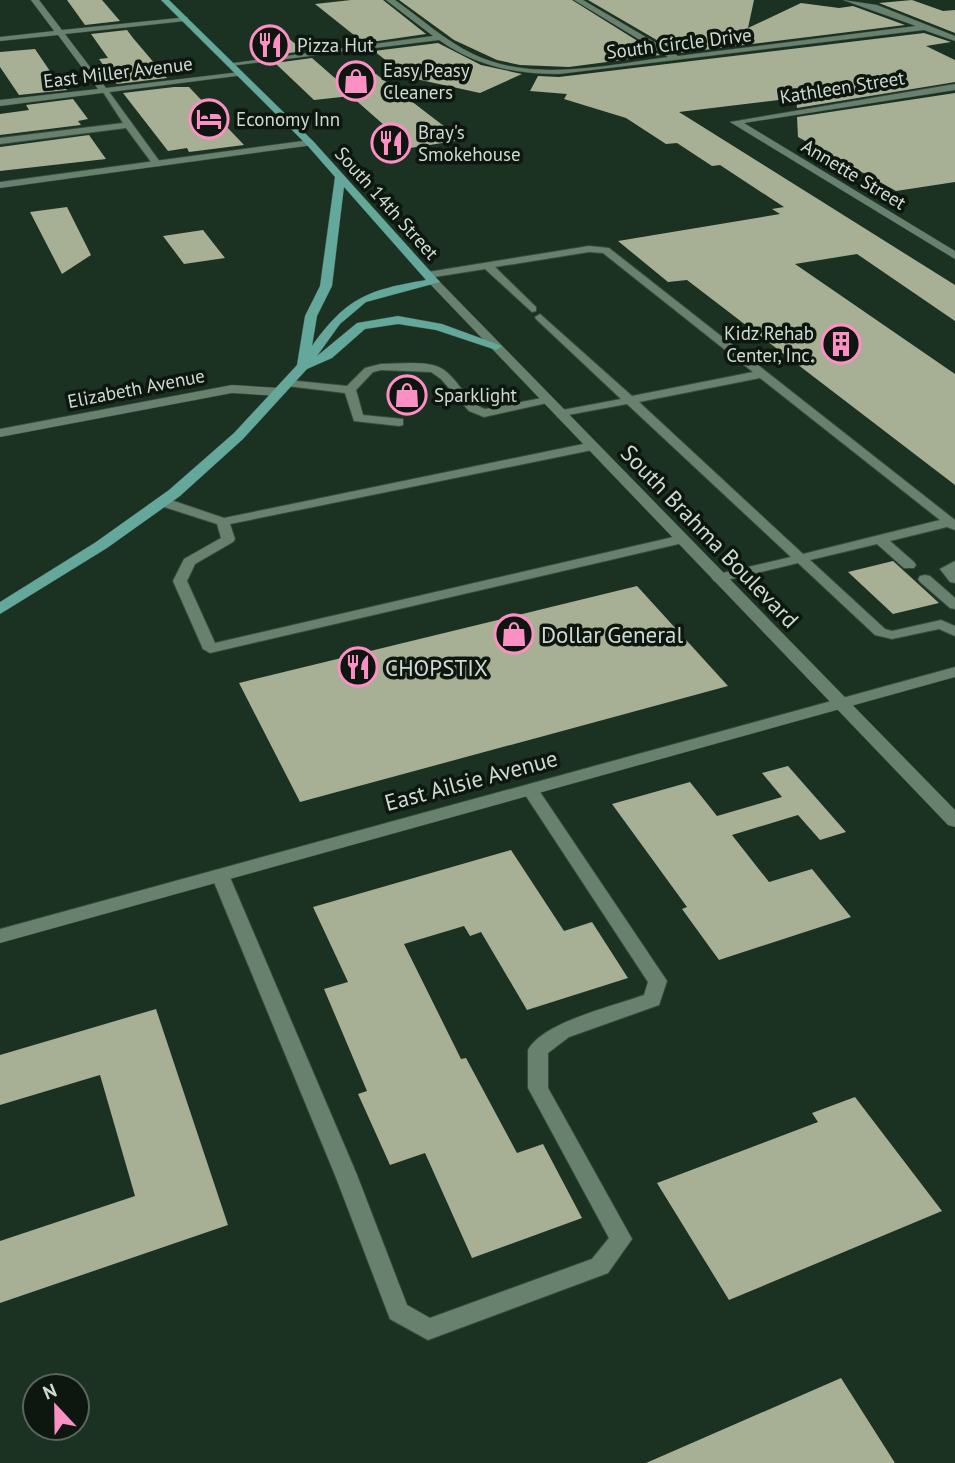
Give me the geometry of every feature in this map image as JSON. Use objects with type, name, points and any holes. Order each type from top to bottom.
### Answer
[{"type":"main road","name":"South 14th Street","points":[[165,0],[310,143],[431,278]]},
{"type":"main road","points":[[301,368],[311,316],[326,286],[340,176]]},
{"type":"main road","points":[[0,609],[131,527],[163,502],[251,425],[301,368],[342,315],[360,301],[431,278]]},
{"type":"main road","points":[[301,368],[328,355],[361,326],[380,321],[416,321],[496,346]]},
{"type":"street","points":[[35,0],[104,91]]},
{"type":"street","name":"South Circle Drive","points":[[390,0],[482,61],[512,69],[544,73],[927,27]]},
{"type":"street","points":[[578,0],[677,59]]},
{"type":"street","points":[[847,0],[955,39]]},
{"type":"street","points":[[0,39],[185,19]]},
{"type":"street","points":[[230,64],[443,37]]},
{"type":"street","name":"East Miller Avenue","points":[[0,103],[240,75]]},
{"type":"street","name":"Kathleen Street","points":[[735,122],[955,87]]},
{"type":"street","name":"Annette Street","points":[[735,122],[955,256]]},
{"type":"street","points":[[0,185],[310,143]]},
{"type":"street","name":"South Brahma Boulevard","points":[[431,278],[955,821]]},
{"type":"street","name":"Elizabeth Avenue","points":[[0,433],[232,389],[284,388]]},
{"type":"street","name":"East Ailsie Avenue","points":[[0,936],[955,672]]},
{"type":"lane","points":[[104,91],[157,164]]},
{"type":"lane","points":[[0,141],[128,125]]},
{"type":"lane","points":[[431,278],[589,249],[606,250],[952,524]]},
{"type":"lane","points":[[488,266],[880,632],[892,635],[941,624],[955,632]]},
{"type":"lane","points":[[284,388],[350,390],[369,370],[381,367],[434,369],[445,377],[473,409],[484,413],[547,400]]},
{"type":"lane","points":[[561,414],[762,374]]},
{"type":"lane","points":[[350,390],[358,418],[399,422]]},
{"type":"lane","points":[[163,502],[223,522],[593,446]]},
{"type":"lane","points":[[223,522],[228,539],[188,562],[180,581],[210,649],[682,539]]},
{"type":"lane","points":[[719,578],[952,524]]},
{"type":"lane","points":[[880,539],[909,565]]},
{"type":"lane","points":[[955,565],[947,569],[955,579]]},
{"type":"lane","points":[[925,579],[955,605]]},
{"type":"lane","points":[[220,875],[346,1175],[398,1312],[428,1329],[600,1266],[621,1239],[538,1087],[538,1050],[562,1032],[652,1000],[658,981],[530,790]]},
{"type":"building","points":[[67,0],[102,0],[120,21],[85,25]]},
{"type":"building","points":[[383,0],[426,34],[364,43],[315,4]]},
{"type":"building","points":[[399,0],[572,0],[660,55],[569,67],[520,65],[497,60],[454,40]]},
{"type":"building","points":[[588,0],[754,0],[748,28],[801,3],[839,8],[853,6],[905,25],[679,53]]},
{"type":"building","points":[[912,0],[943,11],[955,10],[955,33],[879,3]]},
{"type":"building","points":[[127,30],[167,78],[117,84],[99,59],[108,58],[91,34]]},
{"type":"building","points":[[924,33],[951,42],[926,46],[955,60],[955,82],[797,108],[796,98],[679,112],[955,285],[955,321],[857,254],[795,264],[955,374],[955,485],[687,280],[668,282],[618,241],[780,214],[772,209],[784,207],[720,165],[712,166],[677,143],[666,144],[626,118],[564,99],[567,94],[530,91],[538,76],[559,77]]},
{"type":"building","points":[[287,37],[304,51],[267,56],[251,41]]},
{"type":"building","points":[[438,43],[481,65],[522,74],[480,93],[407,77],[374,51]]},
{"type":"building","points":[[35,49],[56,80],[67,90],[19,95],[0,67],[0,52]]},
{"type":"building","points":[[312,58],[336,79],[376,74],[462,140],[410,148],[351,96],[314,100],[275,63]]},
{"type":"building","points":[[189,87],[244,145],[189,152],[187,148],[168,151],[123,93]]},
{"type":"building","points":[[955,93],[955,182],[896,191],[798,137],[797,117]]},
{"type":"building","points":[[73,99],[88,119],[78,121],[81,125],[0,135],[0,114],[29,110],[26,105]]},
{"type":"building","points":[[89,135],[106,159],[0,171],[0,147]]},
{"type":"building","points":[[67,207],[91,255],[62,274],[30,212]]},
{"type":"building","points":[[203,230],[225,258],[184,264],[163,236]]},
{"type":"building","points":[[893,561],[939,603],[893,614],[848,572]]},
{"type":"building","points":[[637,586],[728,686],[300,802],[239,683]]},
{"type":"building","points":[[788,766],[846,832],[820,840],[798,815],[732,835],[769,882],[812,869],[851,917],[719,960],[682,909],[687,907],[612,804],[690,782],[717,816],[782,797],[762,773]]},
{"type":"building","points":[[511,850],[564,931],[592,922],[628,978],[527,1010],[481,932],[470,936],[464,926],[404,944],[461,1059],[466,1058],[517,1153],[543,1144],[582,1218],[472,1258],[425,1153],[390,1165],[358,1094],[367,1091],[324,989],[348,982],[313,907]]},
{"type":"building","points":[[156,1009],[228,1225],[0,1303],[0,1241],[135,1196],[100,1075],[0,1105],[0,1055]]},
{"type":"building","points":[[855,1097],[942,1211],[729,1300],[657,1183],[818,1122],[812,1113]]},
{"type":"building","points":[[841,1378],[895,1463],[646,1463]]},
{"type":"place","name":"Pizza Hut","points":[[270,45]]},
{"type":"place","name":"Easy Peasy Cleaners","points":[[356,81]]},
{"type":"place","name":"Economy Inn","points":[[209,119]]},
{"type":"place","name":"Bray's Smokehouse","points":[[391,143]]},
{"type":"place","name":"Kidz Rehab Center, Inc.","points":[[841,344]]},
{"type":"place","name":"Sparklight","points":[[407,395]]},
{"type":"place","name":"Dollar General","points":[[514,634]]},
{"type":"place","name":"CHOPSTIX","points":[[358,667]]}]
